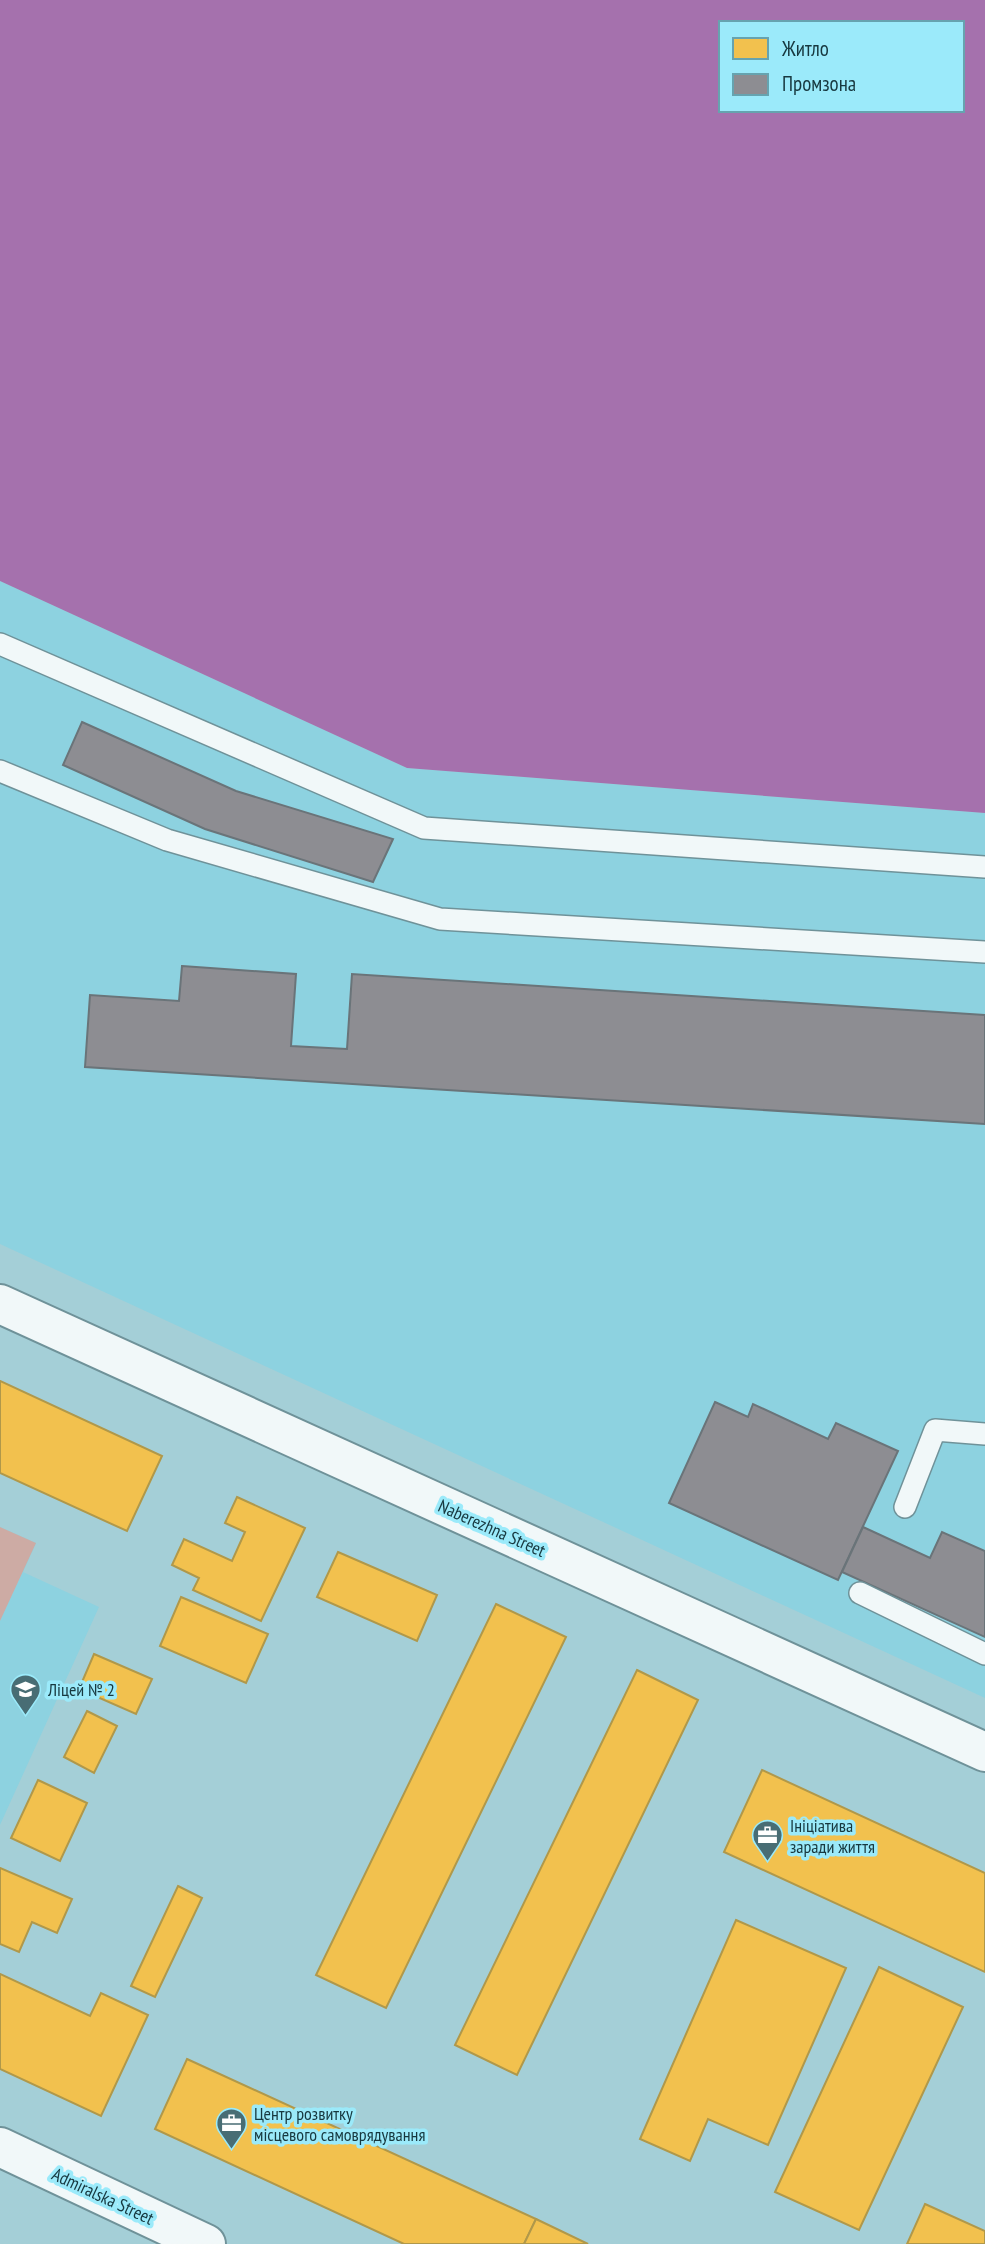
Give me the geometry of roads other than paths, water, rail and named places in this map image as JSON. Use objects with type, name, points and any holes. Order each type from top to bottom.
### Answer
[{"type":"street","name":"Naberezhna Street","points":[[0,1304],[985,1752]]},
{"type":"street","name":"Admiralska Street","points":[[0,2147],[206,2244]]},
{"type":"lane","points":[[0,644],[424,828],[985,867]]},
{"type":"lane","points":[[0,771],[167,840],[440,919],[985,952]]},
{"type":"lane","points":[[905,1507],[935,1430],[985,1434]]},
{"type":"lane","points":[[860,1594],[985,1654]]},
{"type":"place","name":"Ліцей № 2","points":[[25,1716]]},
{"type":"place","name":"Ініціатива заради життя","points":[[767,1862]]},
{"type":"place","name":"Центр розвитку місцевого самоврядування","points":[[231,2150]]}]
